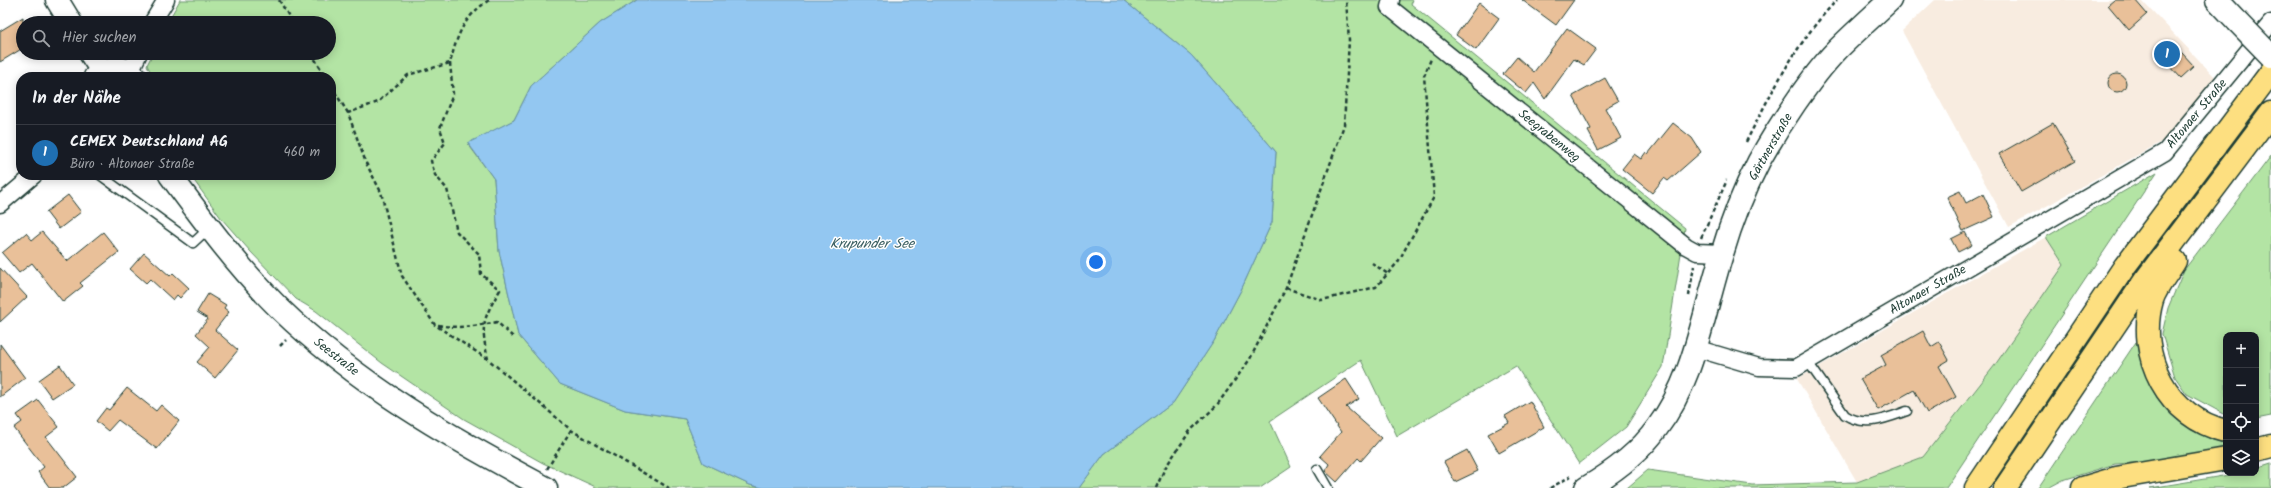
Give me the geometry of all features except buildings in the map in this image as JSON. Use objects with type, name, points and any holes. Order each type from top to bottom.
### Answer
[{"type":"highway","points":[[1976,488],[2125,266],[2271,72]]},
{"type":"highway","points":[[2005,488],[2146,280],[2271,113]]},
{"type":"highway","points":[[2223,430],[2213,428],[2179,407],[2165,390],[2154,369],[2147,332],[2152,299],[2246,145]]},
{"type":"highway","points":[[2259,433],[2271,430]]},
{"type":"highway","points":[[2259,449],[2271,446]]},
{"type":"highway","points":[[2083,488],[2116,478],[2223,460]]},
{"type":"main road","points":[[56,0],[66,16]]},
{"type":"main road","name":"Gärtnerstraße","points":[[1695,348],[1722,253],[1736,213],[1760,161],[1802,94],[1836,51],[1890,0]]},
{"type":"main road","points":[[2216,0],[2271,56]]},
{"type":"main road","points":[[93,60],[98,72]]},
{"type":"main road","points":[[105,72],[116,68],[135,67]]},
{"type":"main road","name":"Seestraße","points":[[174,180],[209,228],[237,262],[278,307],[323,347],[374,385],[443,431],[546,479]]},
{"type":"main road","points":[[1590,487],[1637,452],[1657,429],[1673,404],[1685,379],[1695,348]]},
{"type":"street","points":[[156,16],[166,0]]},
{"type":"street","name":"Seegrabenweg","points":[[1391,0],[1389,7],[1686,246],[1697,252],[1722,253]]},
{"type":"street","name":"Altonaer Straße","points":[[1695,348],[1759,367],[1796,368],[1808,362],[2165,152],[2271,23]]},
{"type":"street","points":[[0,204],[28,180]]},
{"type":"lane","points":[[107,180],[193,243],[209,228]]},
{"type":"lane","points":[[1808,362],[1845,415],[1851,419],[1860,422],[1871,422],[1908,411]]},
{"type":"lane","points":[[1317,468],[1328,488]]},
{"type":"path","points":[[279,0],[289,16]]},
{"type":"path","points":[[489,0],[472,12],[457,38],[450,63],[453,94],[440,128],[445,143],[430,161],[435,175],[447,189],[457,232],[479,254],[481,274],[500,290],[485,316],[483,335],[489,360]]},
{"type":"path","points":[[1156,488],[1165,468],[1190,431],[1217,405],[1250,359],[1286,288],[1344,125],[1349,40],[1346,0]]},
{"type":"path","points":[[1286,288],[1322,300],[1376,287],[1398,262],[1434,197],[1424,76],[1436,46]]},
{"type":"path","points":[[315,60],[323,72]]},
{"type":"path","points":[[348,114],[378,102],[408,75],[450,63]]},
{"type":"path","points":[[336,94],[348,114],[366,163],[381,192],[402,276],[436,325],[489,360],[571,430],[668,488]]},
{"type":"path","points":[[1372,263],[1388,274]]},
{"type":"path","points":[[436,325],[451,328],[484,325],[497,322],[514,338]]},
{"type":"path","points":[[546,479],[571,430]]},
{"type":"shaded area","points":[[1935,0],[2142,0],[2215,77],[2163,141],[2009,227],[1902,31]]},
{"type":"shaded area","points":[[2046,237],[2064,265],[1995,365],[1923,457],[1857,482],[1797,379]]},
{"type":"green space","points":[[180,0],[637,0],[600,23],[531,86],[514,120],[468,144],[494,179],[499,251],[518,335],[560,384],[625,410],[685,419],[703,463],[750,485],[763,488],[598,488],[543,463],[464,419],[382,363],[316,311],[296,299],[221,218],[194,180],[336,180],[336,72],[150,72],[147,65],[150,60],[336,60],[336,16],[171,16]]},
{"type":"green space","points":[[1123,0],[1413,0],[1411,4],[1685,228],[1663,367],[1626,427],[1579,464],[1516,366],[1397,436],[1361,360],[1270,421],[1291,467],[1260,488],[1079,488],[1104,454],[1173,403],[1214,341],[1241,290],[1272,222],[1276,152],[1191,55]]},
{"type":"green space","points":[[2271,156],[2271,416],[2259,418],[2259,332],[2223,332],[2223,413],[2187,394],[2175,377],[2162,334],[2168,308],[2184,270]]},
{"type":"green space","points":[[2157,172],[1946,488],[1627,488],[1648,470],[1752,485],[1857,482],[1923,457],[1995,365],[2064,265],[2046,237]]},
{"type":"green space","points":[[2136,342],[2147,378],[2164,408],[2190,429],[2223,442],[2223,452],[2180,460],[2115,464],[2063,480],[2048,488],[2038,488]]},
{"type":"green space","points":[[2271,463],[2271,488],[2150,488],[2223,476],[2259,476],[2259,467]]},
{"type":"water","name":"Krupunder See","points":[[637,0],[1123,0],[1191,55],[1276,152],[1272,222],[1241,290],[1214,341],[1173,403],[1104,454],[1079,488],[763,488],[750,485],[703,463],[685,419],[625,410],[560,384],[518,335],[499,251],[494,179],[468,143],[514,120],[531,86],[600,23]]},
{"type":"place","name":"CEMEX Deutschland AG","points":[[2167,54]]}]
